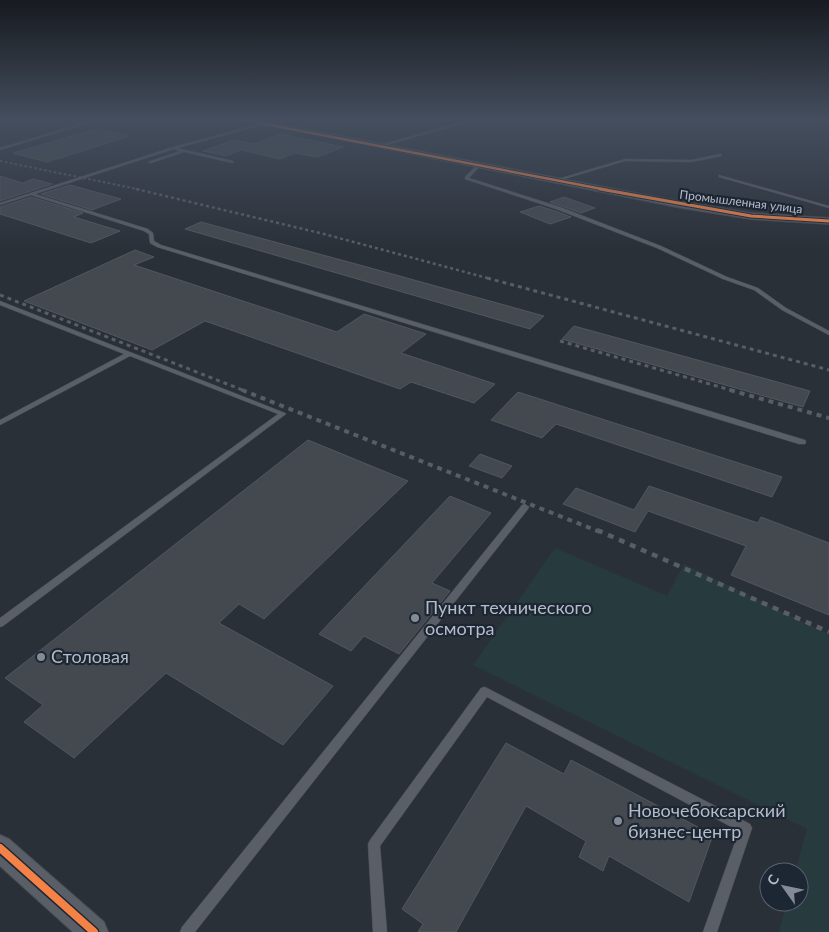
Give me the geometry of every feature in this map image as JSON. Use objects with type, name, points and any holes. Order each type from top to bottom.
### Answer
[{"type":"street","name":"Промышленная улица","points":[[461,162],[717,211],[788,219],[829,221]]},
{"type":"street","points":[[0,848],[94,932]]},
{"type":"lane","points":[[0,204],[129,162]]},
{"type":"lane","points":[[554,181],[610,162]]},
{"type":"lane","points":[[478,166],[466,178],[558,208],[659,247],[725,278],[756,289],[784,310],[829,333]]},
{"type":"lane","points":[[720,176],[829,206]]},
{"type":"lane","points":[[31,194],[146,230],[150,233],[152,242],[159,246],[802,442]]},
{"type":"lane","points":[[0,303],[283,414],[0,623]]},
{"type":"lane","points":[[0,423],[129,354]]},
{"type":"lane","points":[[187,932],[526,507]]},
{"type":"lane","points":[[380,932],[374,844],[485,691],[746,828],[710,932]]},
{"type":"green space","points":[[555,548],[667,596],[684,564],[829,634],[829,932],[779,932],[784,912],[809,912],[809,862],[798,862],[807,829],[473,665]]},
{"type":"building","points":[[0,176],[23,183],[33,179],[52,184],[0,201]]},
{"type":"building","points":[[70,185],[121,199],[92,210],[41,194]]},
{"type":"building","points":[[31,197],[83,213],[74,217],[120,231],[91,243],[0,214],[0,207]]},
{"type":"building","points":[[564,197],[595,208],[581,213],[550,202]]},
{"type":"building","points":[[539,206],[571,217],[550,224],[520,212]]},
{"type":"building","points":[[201,222],[544,316],[530,329],[185,229]]},
{"type":"building","points":[[135,250],[154,257],[134,265],[337,332],[364,314],[426,334],[401,353],[495,384],[474,403],[411,382],[400,389],[205,321],[152,350],[24,301]]},
{"type":"building","points":[[574,326],[810,391],[803,407],[562,339]]},
{"type":"building","points":[[518,392],[782,477],[772,497],[556,424],[542,438],[491,420]]},
{"type":"building","points":[[308,440],[408,481],[264,619],[239,604],[219,623],[333,686],[283,745],[166,673],[74,758],[24,722],[43,705],[5,678]]},
{"type":"building","points":[[480,454],[512,466],[502,478],[469,466]]},
{"type":"building","points":[[649,486],[758,523],[761,517],[829,543],[829,615],[731,575],[746,546],[648,511],[635,532],[563,504],[576,488],[634,510]]},
{"type":"building","points":[[450,496],[491,513],[432,583],[450,591],[399,654],[364,636],[351,651],[319,634]]},
{"type":"building","points":[[506,743],[564,774],[571,760],[713,835],[689,902],[609,856],[603,871],[579,857],[586,841],[526,806],[456,932],[418,932],[423,924],[402,909]]},
{"type":"railway","points":[[7,162],[142,190]]},
{"type":"railway","points":[[136,189],[324,234],[491,279]]},
{"type":"railway","points":[[487,278],[829,370]]},
{"type":"railway","points":[[0,295],[245,391]]},
{"type":"railway","points":[[560,341],[734,391]]},
{"type":"railway","points":[[242,390],[600,532]]},
{"type":"railway","points":[[730,390],[829,418]]},
{"type":"railway","points":[[597,530],[829,632]]},
{"type":"cycle path","points":[[463,162],[682,205],[751,216],[829,221]]},
{"type":"cycle path","points":[[0,848],[94,932]]},
{"type":"place","name":"Пункт технического осмотра","points":[[415,618]]},
{"type":"place","name":"Столовая","points":[[41,657]]},
{"type":"place","name":"Новочебоксарский бизнес-центр","points":[[618,821]]}]
